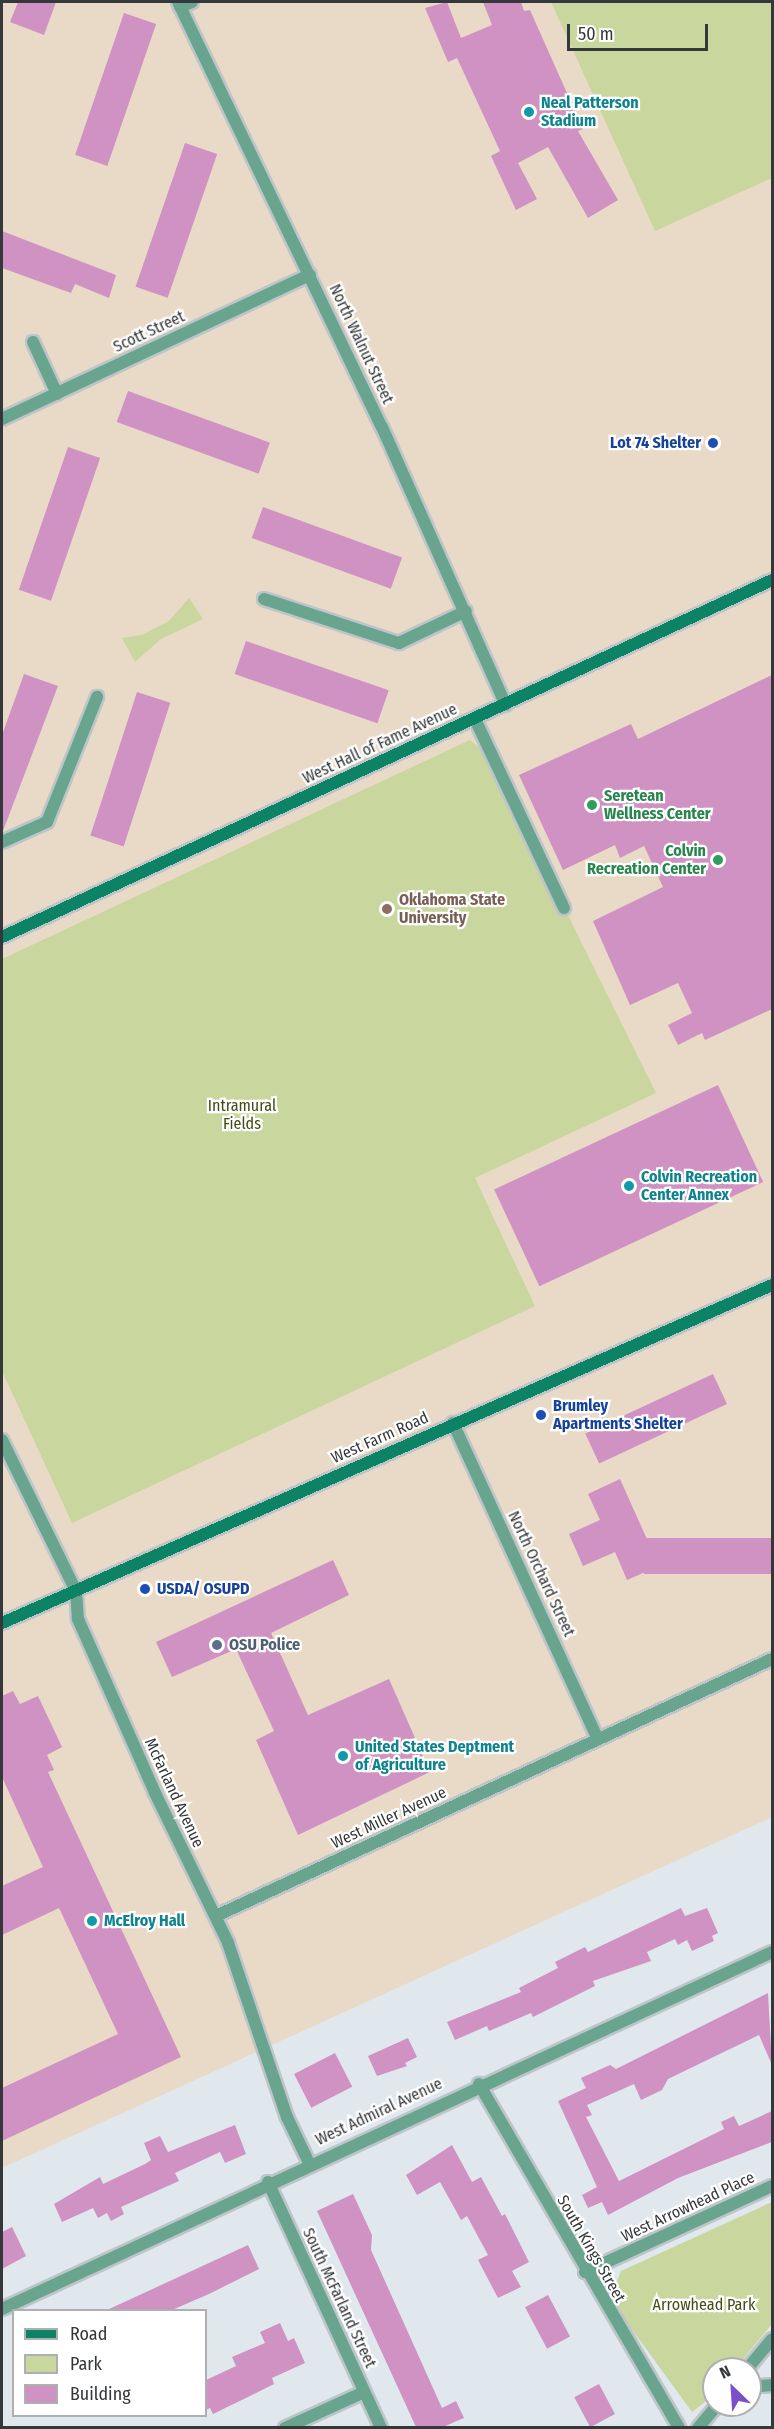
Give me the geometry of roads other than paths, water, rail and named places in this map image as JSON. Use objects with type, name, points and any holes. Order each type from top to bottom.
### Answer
[{"type":"main road","name":"West Hall of Fame Avenue","points":[[2,937],[772,580]]},
{"type":"main road","name":"West Farm Road","points":[[2,1623],[453,1423],[772,1285]]},
{"type":"street","name":"North Walnut Street","points":[[183,3],[466,611],[506,705]]},
{"type":"street","name":"Scott Street","points":[[2,418],[310,275]]},
{"type":"street","points":[[33,342],[57,394]]},
{"type":"street","points":[[264,599],[399,642],[466,611]]},
{"type":"street","points":[[2,842],[47,822],[96,697]]},
{"type":"street","points":[[475,719],[564,908]]},
{"type":"street","name":"North Orchard Street","points":[[453,1423],[598,1738]]},
{"type":"street","name":"McFarland Avenue","points":[[2,1440],[76,1591],[78,1619],[154,1793],[216,1916],[246,1989],[287,2117],[309,2163]]},
{"type":"street","name":"West Miller Avenue","points":[[216,1916],[772,1659]]},
{"type":"street","name":"West Admiral Avenue","points":[[2,2309],[479,2084],[772,1952]]},
{"type":"street","name":"South Kings Street","points":[[479,2084],[585,2272],[679,2427]]},
{"type":"street","name":"South McFarland Street","points":[[268,2182],[381,2427]]},
{"type":"street","name":"West Arrowhead Place","points":[[585,2272],[772,2186]]},
{"type":"street","points":[[757,2357],[772,2339]]},
{"type":"street","points":[[285,2427],[364,2392]]},
{"type":"place","name":"Neal Patterson Stadium","points":[[529,112]]},
{"type":"place","name":"Lot 74 Shelter","points":[[713,443]]},
{"type":"place","name":"Seretean Wellness Center","points":[[592,805]]},
{"type":"place","name":"Colvin Recreation Center","points":[[718,860]]},
{"type":"place","name":"Oklahoma State University","points":[[387,909]]},
{"type":"place","name":"Colvin Recreation Center Annex","points":[[629,1186]]},
{"type":"place","name":"Brumley Apartments Shelter","points":[[541,1415]]},
{"type":"place","name":"USDA/ OSUPD","points":[[145,1589]]},
{"type":"place","name":"OSU Police","points":[[217,1645]]},
{"type":"place","name":"United States Deptment of Agriculture","points":[[343,1756]]},
{"type":"place","name":"McElroy Hall","points":[[92,1921]]},
{"type":"park label","name":"Intramural Fields","points":[[242,1115]]},
{"type":"park label","name":"Arrowhead Park","points":[[704,2305]]}]
